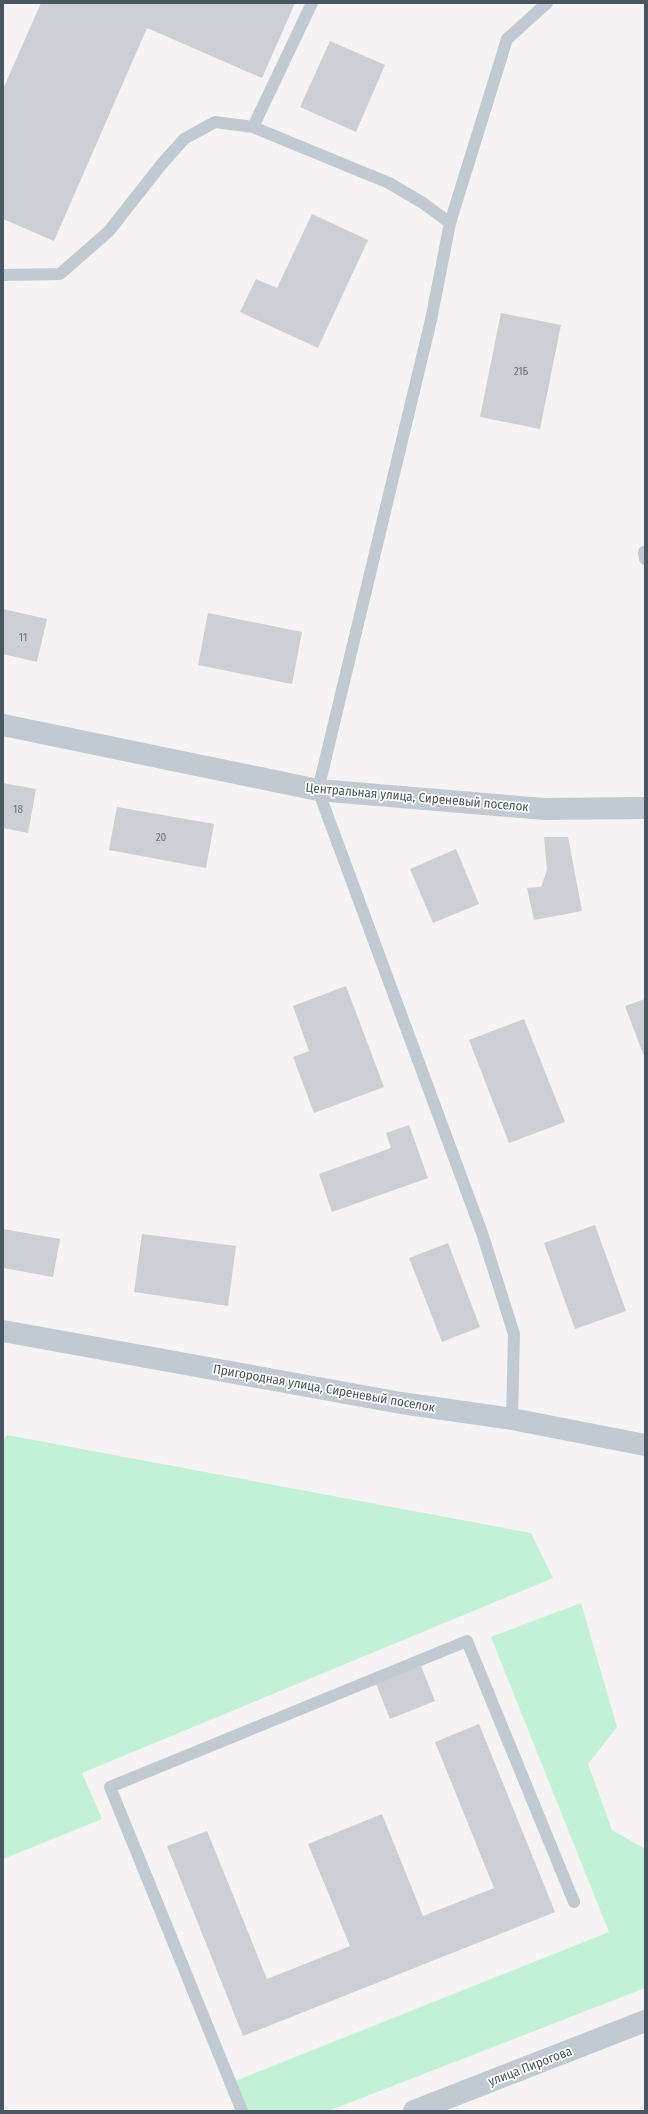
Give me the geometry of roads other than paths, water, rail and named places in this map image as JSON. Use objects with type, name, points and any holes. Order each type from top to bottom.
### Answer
[{"type":"street","name":"Центральная улица, Сиреневый поселок","points":[[3,725],[318,790],[544,809],[645,808]]},
{"type":"street","name":"Пригородная улица, Сиреневый поселок","points":[[3,1331],[401,1403],[512,1419],[645,1445]]},
{"type":"street","name":"улица Пирогова","points":[[414,2111],[459,2103],[645,2021]]},
{"type":"lane","points":[[253,128],[312,3]]},
{"type":"lane","points":[[512,1419],[514,1334],[482,1233],[318,790],[430,320],[450,223],[507,38],[547,3]]},
{"type":"lane","points":[[3,275],[60,274],[109,231],[161,165],[184,139],[215,122],[253,128],[389,183],[423,203],[450,223]]},
{"type":"lane","points":[[242,2111],[110,1787],[467,1641],[574,1902]]}]
